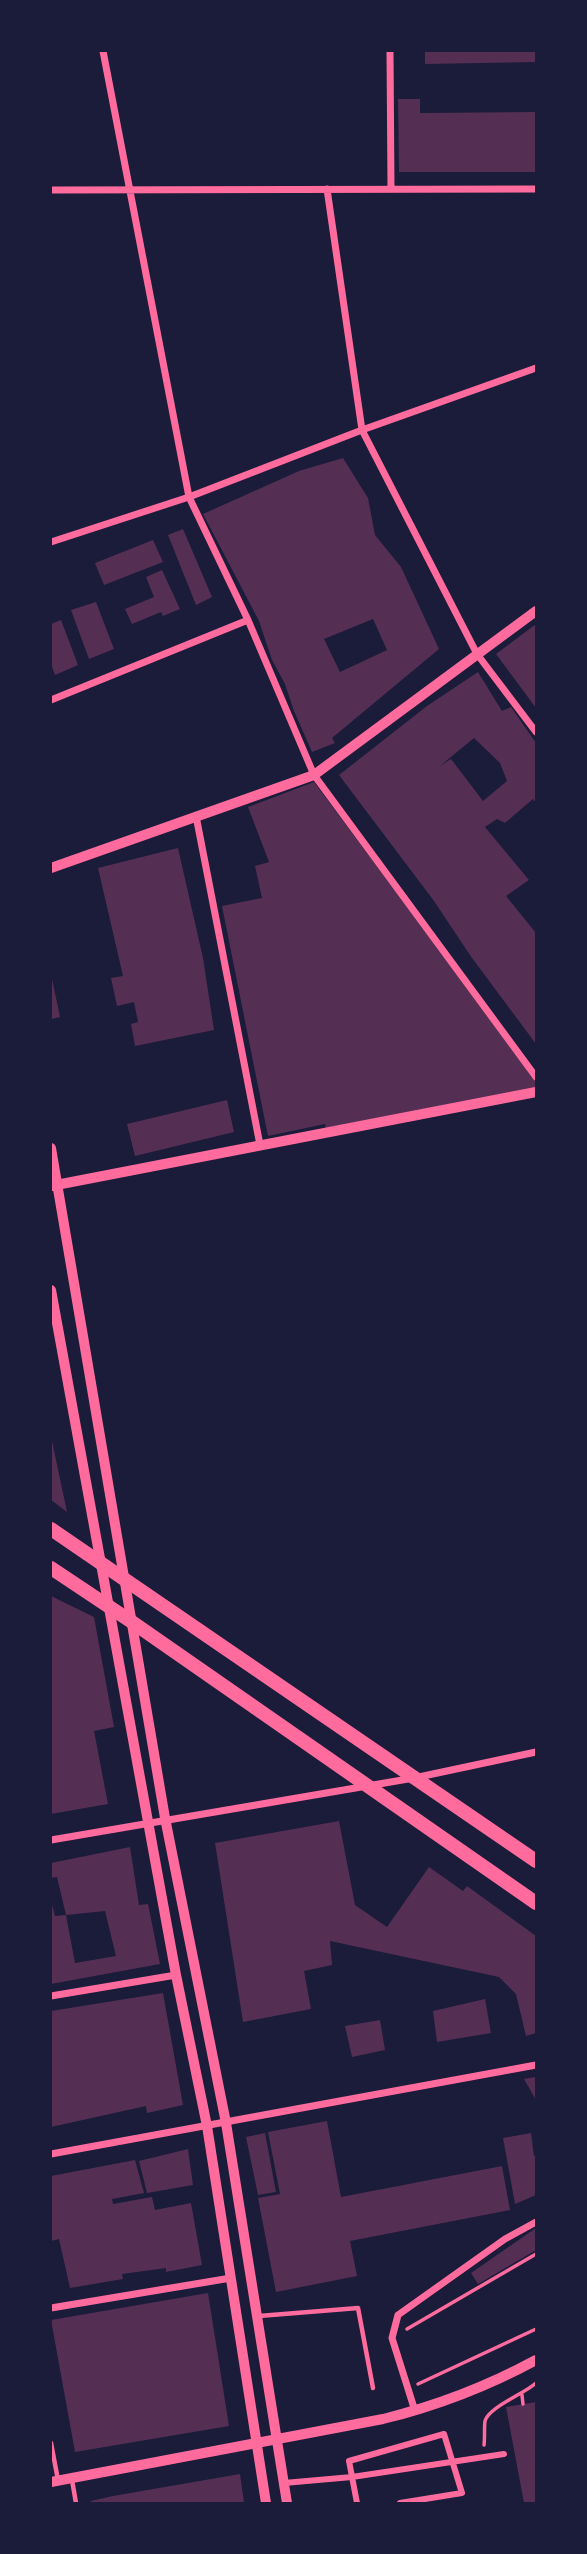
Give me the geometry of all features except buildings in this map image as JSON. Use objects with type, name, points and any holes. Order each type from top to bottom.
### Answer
[{"type":"main road","points":[[51,1529],[536,1861]]},
{"type":"main road","points":[[51,1568],[536,1903]]},
{"type":"street","points":[[103,51],[189,497],[248,620],[314,775],[536,1077]]},
{"type":"street","points":[[390,51],[391,189]]},
{"type":"street","points":[[327,189],[362,430],[477,654],[536,732]]},
{"type":"street","points":[[51,190],[536,189]]},
{"type":"street","points":[[51,541],[189,497],[362,430],[536,368]]},
{"type":"street","points":[[51,868],[314,775],[536,611]]},
{"type":"street","points":[[51,700],[248,620]]},
{"type":"street","points":[[196,816],[260,1145]]},
{"type":"street","points":[[54,1185],[536,1092]]},
{"type":"street","points":[[51,1148],[54,1185],[126,1579],[165,1818],[226,2123],[288,2503]]},
{"type":"street","points":[[51,1290],[206,2126],[266,2503]]},
{"type":"street","points":[[51,1840],[165,1818],[414,1778],[536,1752]]},
{"type":"street","points":[[51,1996],[176,1975]]},
{"type":"street","points":[[51,2154],[536,2065]]},
{"type":"street","points":[[415,2411],[392,2338],[398,2315],[505,2239],[536,2222]]},
{"type":"street","points":[[51,2308],[232,2278]]},
{"type":"street","points":[[54,2481],[257,2444],[415,2411],[501,2378],[536,2360]]},
{"type":"street","points":[[357,2503],[349,2461],[443,2434],[462,2493],[400,2503]]},
{"type":"street","points":[[284,2483],[352,2477],[504,2454]]},
{"type":"lane","points":[[256,2316],[358,2308],[373,2388]]},
{"type":"lane","points":[[51,2443],[54,2481]]},
{"type":"lane","points":[[72,2479],[76,2503]]},
{"type":"path","points":[[392,2338],[536,2254]]},
{"type":"path","points":[[418,2384],[536,2329]]},
{"type":"path","points":[[484,2457],[485,2421],[491,2411],[522,2395],[536,2383]]},
{"type":"path","points":[[522,2395],[523,2404]]}]
